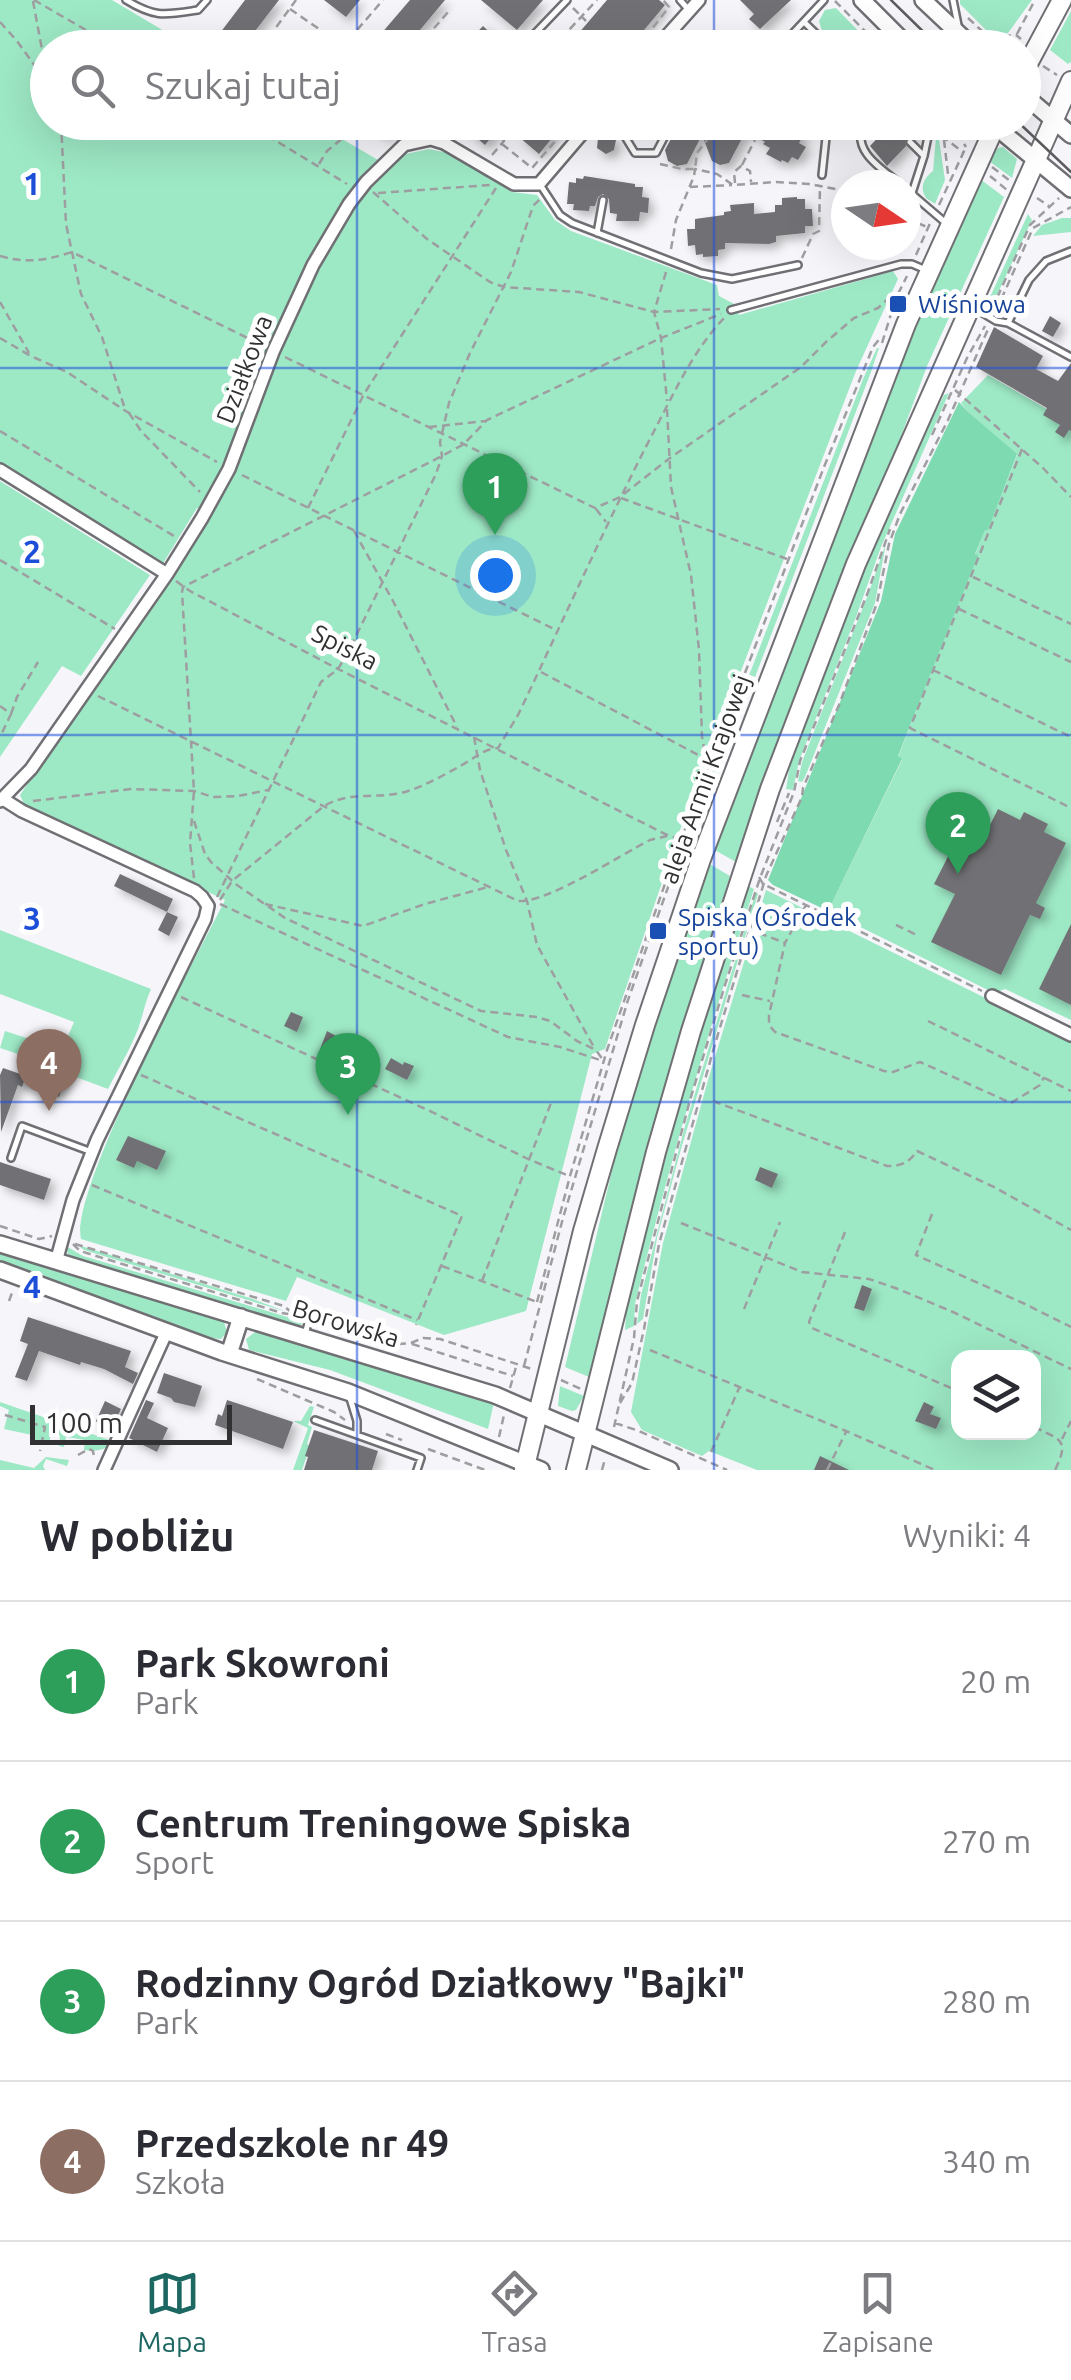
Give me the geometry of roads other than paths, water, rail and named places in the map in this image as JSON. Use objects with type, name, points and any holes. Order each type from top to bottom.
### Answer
[{"type":"main road","points":[[1041,38],[1062,0]]},
{"type":"main road","points":[[576,1470],[656,1152],[770,789],[856,564],[1054,121],[1065,78]]},
{"type":"main road","name":"aleja Armii Krajowej","points":[[530,1468],[538,1413],[583,1231],[670,949],[921,268],[949,226],[987,140]]},
{"type":"street","points":[[672,29],[700,0]]},
{"type":"street","points":[[862,0],[892,30]]},
{"type":"street","points":[[924,0],[955,30]]},
{"type":"street","points":[[1041,110],[1071,135]]},
{"type":"street","name":"Działkowa","points":[[2,800],[31,769],[202,518],[230,469],[273,352],[312,265],[359,190],[392,155],[420,140]]},
{"type":"street","points":[[437,140],[514,184],[542,189],[579,140]]},
{"type":"street","points":[[1013,140],[1065,194]]},
{"type":"street","points":[[0,470],[167,574]]},
{"type":"street","points":[[2,800],[195,891],[208,906],[92,1152],[73,1200],[56,1262]]},
{"type":"street","points":[[992,996],[1071,1035]]},
{"type":"street","name":"Borowska","points":[[0,1244],[495,1395],[670,1470]]},
{"type":"street","points":[[0,1270],[229,1354],[348,1392],[530,1468]]},
{"type":"street","points":[[229,1354],[241,1317]]},
{"type":"street","points":[[104,1470],[168,1331]]},
{"type":"lane","points":[[126,0],[146,12],[167,15],[198,10],[206,0]]},
{"type":"lane","points":[[537,30],[566,0]]},
{"type":"lane","points":[[680,0],[690,11]]},
{"type":"lane","points":[[796,30],[824,0]]},
{"type":"lane","points":[[953,0],[958,30]]},
{"type":"lane","points":[[804,21],[813,30]]},
{"type":"lane","points":[[627,140],[635,153],[656,153],[663,140]]},
{"type":"lane","points":[[822,175],[827,140]]},
{"type":"lane","points":[[859,140],[868,156],[884,170]]},
{"type":"lane","points":[[916,170],[927,140]]},
{"type":"lane","points":[[910,142],[924,156]]},
{"type":"lane","points":[[542,189],[560,215],[572,223],[701,273],[732,279],[798,265]]},
{"type":"lane","points":[[596,233],[603,200]]},
{"type":"lane","points":[[921,202],[949,226]]},
{"type":"lane","points":[[1008,323],[1029,280],[1046,261],[1071,252]]},
{"type":"lane","points":[[732,310],[901,264],[921,268]]},
{"type":"lane","points":[[970,306],[1071,357]]},
{"type":"lane","points":[[11,1158],[22,1126],[92,1152]]},
{"type":"lane","points":[[304,1336],[310,1316]]},
{"type":"lane","points":[[348,1392],[358,1435]]},
{"type":"lane","points":[[315,1420],[421,1458],[417,1470]]},
{"type":"tram line","points":[[891,0],[922,30]]},
{"type":"tram line","points":[[1037,140],[1071,172]]},
{"type":"place","name":"Wiśniowa","points":[[898,304]]},
{"type":"place","name":"Park Skowroni","points":[[495,535]]},
{"type":"place","name":"Centrum Treningowe Spiska","points":[[958,874]]},
{"type":"place","name":"Spiska (Ośrodek sportu)","points":[[658,931]]},
{"type":"place","name":"Przedszkole nr 49","points":[[49,1111]]},
{"type":"place","name":"Rodzinny Ogród Działkowy \"Bajki\"","points":[[348,1115]]}]
